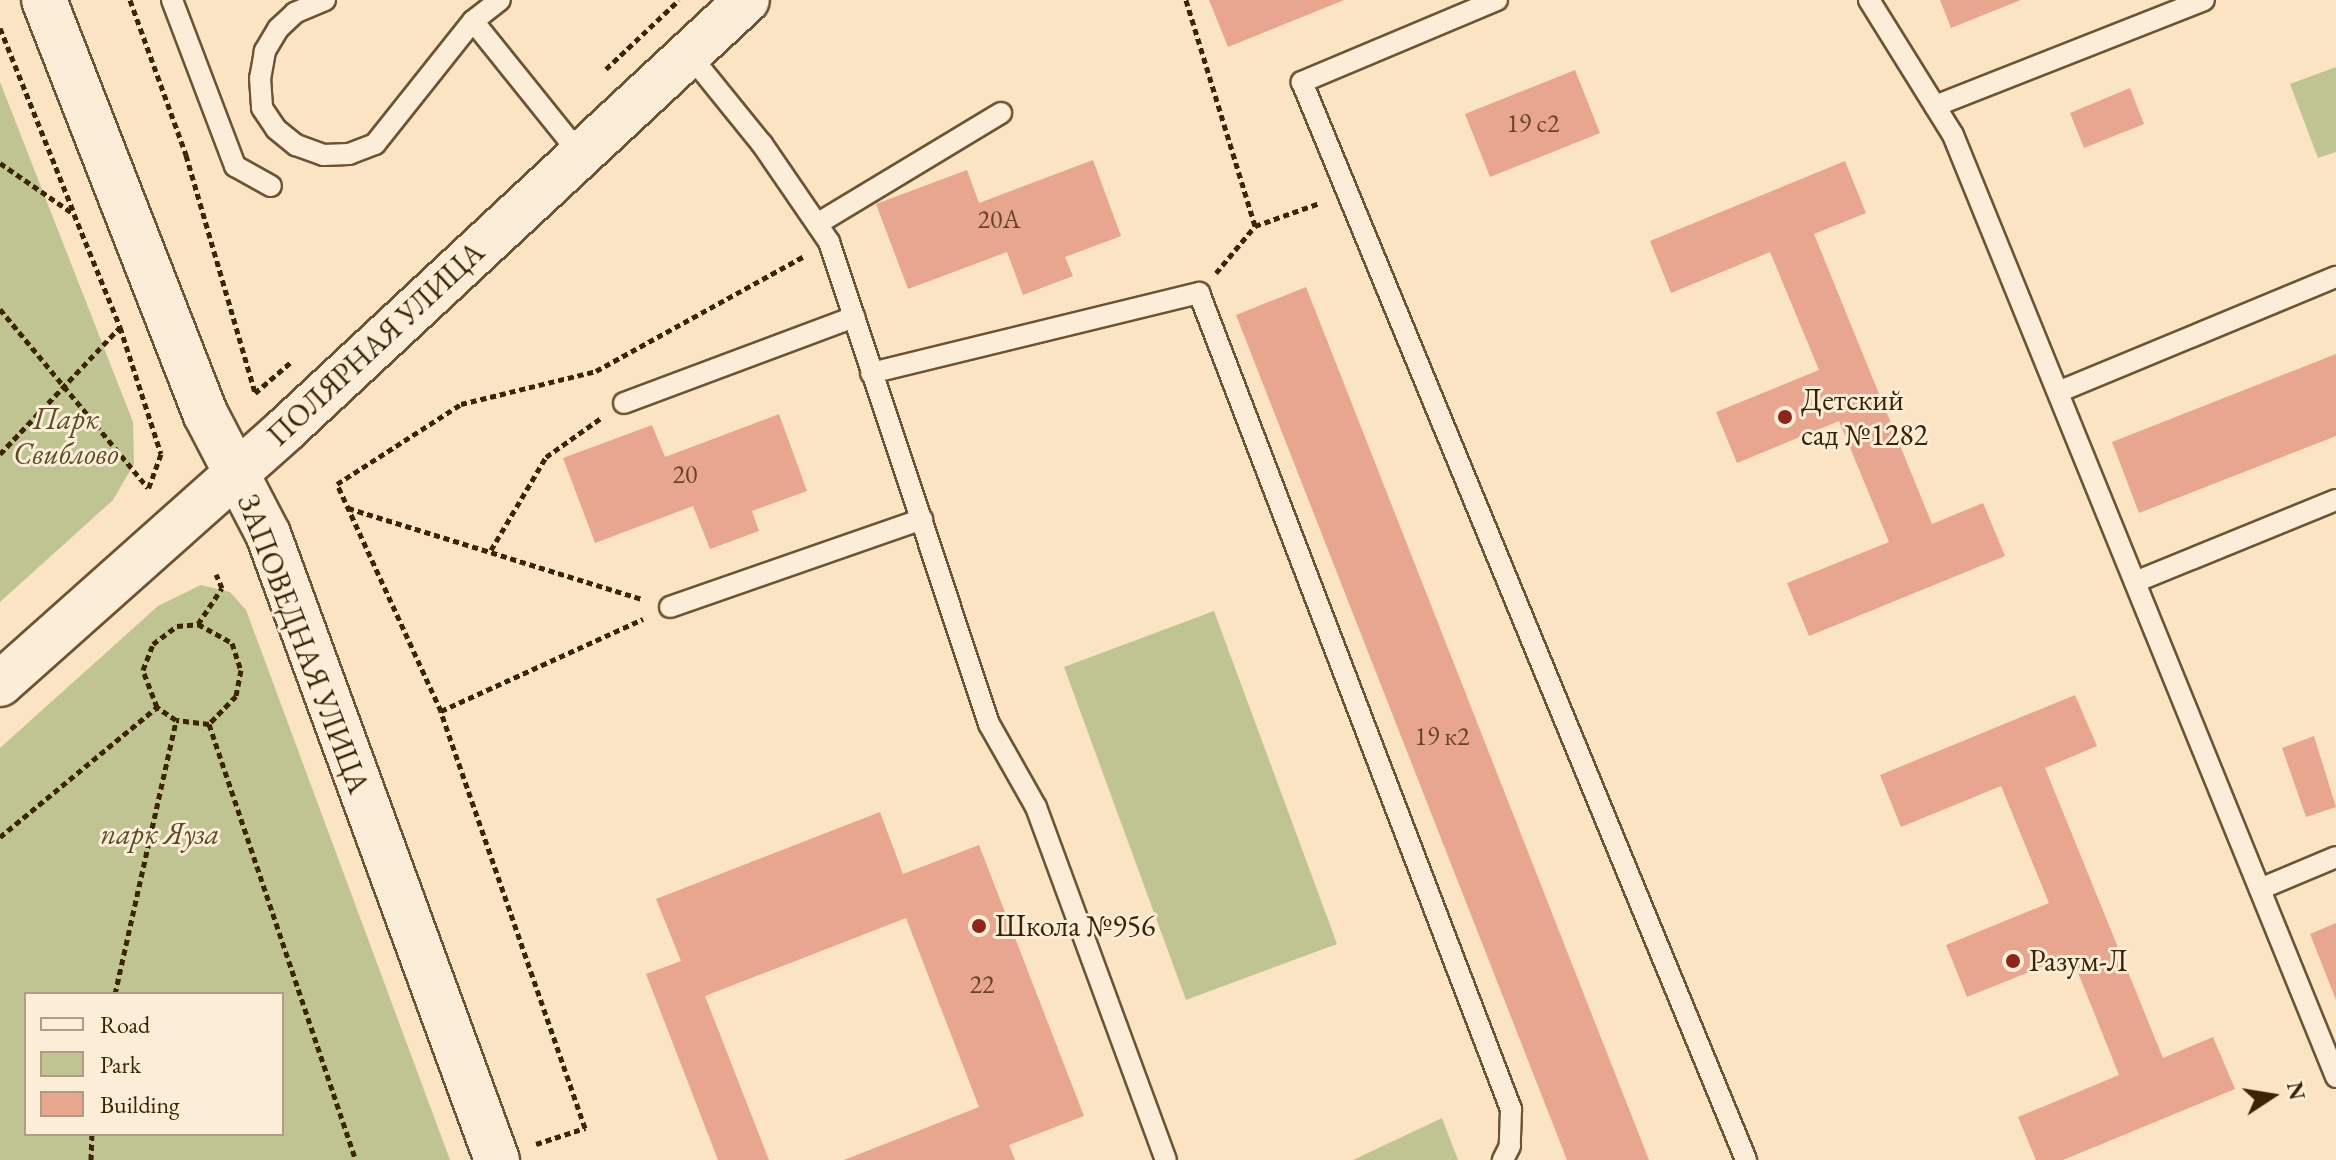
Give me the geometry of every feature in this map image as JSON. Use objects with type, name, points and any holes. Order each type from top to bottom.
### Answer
[{"type":"street","name":"ЗАПОВЕДНАЯ УЛИЦА","points":[[44,0],[206,415],[268,534],[512,1154]]},
{"type":"street","name":"ПОЛЯРНАЯ УЛИЦА","points":[[0,684],[236,474],[747,0]]},
{"type":"lane","points":[[172,0],[235,166],[271,186]]},
{"type":"lane","points":[[325,0],[295,13],[278,29],[265,51],[260,78],[262,108],[276,129],[296,145],[323,155],[349,154],[375,144],[473,21],[500,0]]},
{"type":"lane","points":[[1497,0],[1302,82],[1746,1160]]},
{"type":"lane","points":[[1869,0],[1953,135],[2334,1064]]},
{"type":"lane","points":[[1935,106],[2204,0]]},
{"type":"lane","points":[[473,21],[580,154]]},
{"type":"lane","points":[[689,54],[762,144],[829,242],[989,724],[1036,807],[1166,1160]]},
{"type":"lane","points":[[817,224],[1001,113]]},
{"type":"lane","points":[[2058,392],[2336,277]]},
{"type":"lane","points":[[871,373],[1199,293],[1511,1109],[1510,1146],[1503,1160]]},
{"type":"lane","points":[[624,403],[854,317]]},
{"type":"lane","points":[[2135,582],[2336,500]]},
{"type":"lane","points":[[670,607],[922,519]]},
{"type":"lane","points":[[2260,889],[2336,857]]},
{"type":"path","points":[[130,0],[186,155],[255,393],[300,355]]},
{"type":"path","points":[[599,76],[679,0]]},
{"type":"path","points":[[1186,0],[1255,226]]},
{"type":"path","points":[[0,28],[120,327],[161,454],[148,489],[0,309]]},
{"type":"path","points":[[0,163],[74,214]]},
{"type":"path","points":[[1199,293],[1255,226],[1348,193]]},
{"type":"path","points":[[512,1154],[585,1128],[441,711],[337,484],[461,404],[596,371],[829,242]]},
{"type":"path","points":[[0,454],[120,327]]},
{"type":"path","points":[[491,550],[546,457],[624,403]]},
{"type":"path","points":[[348,508],[491,550],[516,563],[670,607]]},
{"type":"path","points":[[198,624],[222,588],[216,574]]},
{"type":"path","points":[[441,711],[670,607]]},
{"type":"path","points":[[198,624],[232,643],[241,670],[236,696],[209,724],[176,720],[157,707],[143,670],[153,644],[177,626],[198,624]]},
{"type":"path","points":[[0,837],[157,707]]},
{"type":"path","points":[[115,992],[176,720]]},
{"type":"path","points":[[209,724],[356,1160]]},
{"type":"path","points":[[91,1160],[92,1136]]},
{"type":"green space","points":[[2336,67],[2336,152],[2318,158],[2290,84]]},
{"type":"green space","name":"Парк Свиблово","points":[[0,82],[133,422],[134,464],[113,500],[0,602]]},
{"type":"green space","name":"парк Яуза","points":[[201,585],[230,592],[246,610],[450,1160],[0,1160],[0,748],[158,606]]},
{"type":"green space","points":[[1214,611],[1337,944],[1186,1000],[1064,667]]},
{"type":"green space","points":[[1442,1118],[1458,1160],[1353,1160]]},
{"type":"building","points":[[1209,0],[1344,0],[1228,47]]},
{"type":"building","points":[[1940,0],[2021,0],[1951,28]]},
{"type":"building","points":[[1575,70],[1600,133],[1490,177],[1465,114]]},
{"type":"building","points":[[2130,88],[2144,124],[2084,148],[2070,113]]},
{"type":"building","points":[[1093,160],[1121,236],[1065,257],[1073,276],[1023,295],[1007,252],[908,289],[876,204],[967,170],[979,203]]},
{"type":"building","points":[[1845,161],[1866,213],[1814,234],[1932,524],[1983,503],[2005,556],[1809,636],[1787,583],[1889,542],[1839,421],[1737,463],[1716,412],[1819,370],[1770,252],[1671,293],[1650,241]]},
{"type":"building","points":[[1306,287],[1649,1160],[1567,1160],[1236,315]]},
{"type":"building","points":[[2336,354],[2336,436],[2139,513],[2112,442]]},
{"type":"building","points":[[779,414],[807,491],[752,511],[759,531],[710,549],[693,506],[595,543],[563,458],[652,425],[665,457]]},
{"type":"building","points":[[2075,695],[2097,746],[2045,768],[2163,1058],[2213,1037],[2235,1089],[2063,1160],[2036,1160],[2018,1117],[2119,1075],[2071,955],[1967,997],[1946,945],[2049,903],[2001,786],[1901,827],[1880,775]]},
{"type":"building","points":[[2314,736],[2336,807],[2306,817],[2282,748]]},
{"type":"building","points":[[880,812],[903,874],[979,845],[1084,1116],[1009,1145],[1015,1160],[844,1160],[979,1107],[906,918],[705,996],[769,1160],[718,1160],[646,974],[681,961],[656,899]]},
{"type":"building","points":[[2336,923],[2336,1000],[2310,934]]},
{"type":"place","name":"Детский сад №1282","points":[[1785,417]]},
{"type":"place","name":"Школа №956","points":[[979,926]]},
{"type":"place","name":"Разум-Л","points":[[2013,961]]}]
